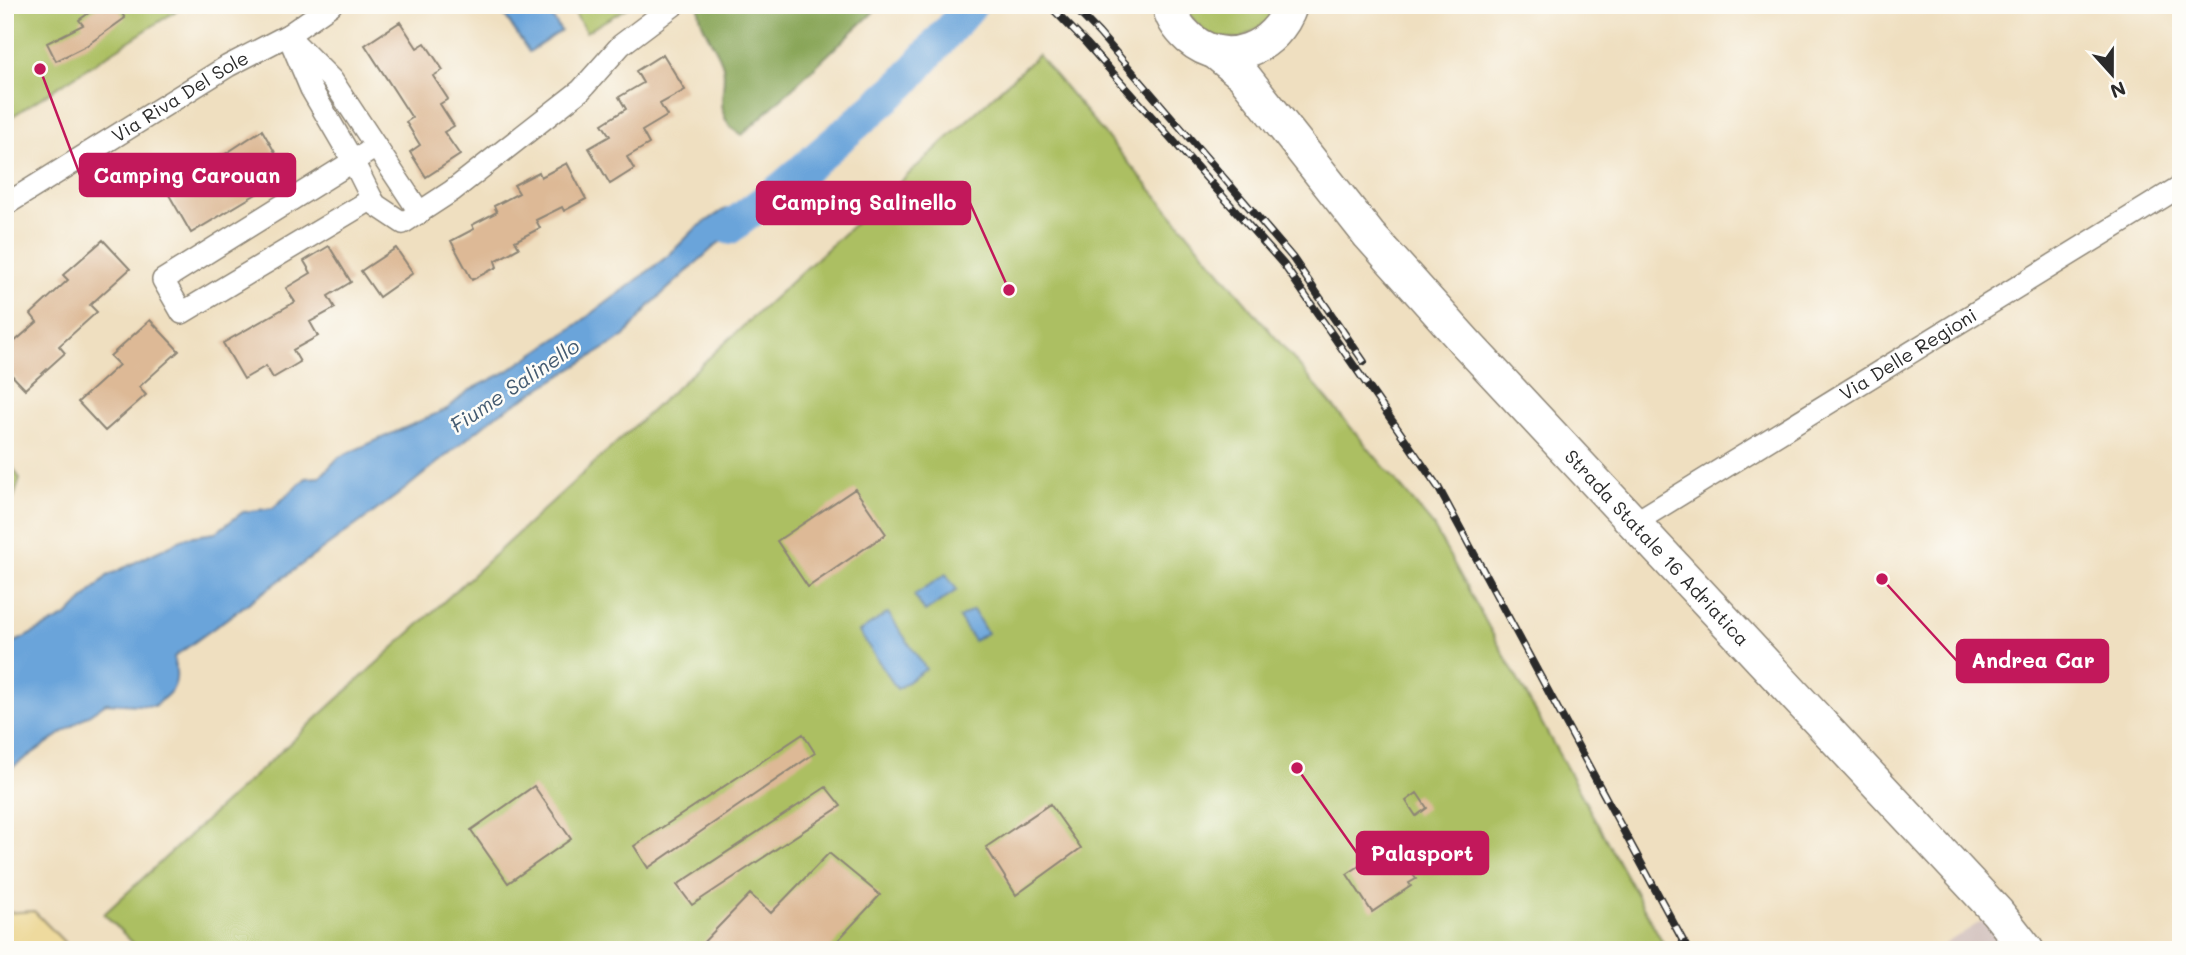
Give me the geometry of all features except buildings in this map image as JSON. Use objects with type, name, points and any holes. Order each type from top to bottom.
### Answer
[{"type":"main road","points":[[1215,52],[1236,53],[1256,48],[1271,37],[1286,20],[1291,5]]},
{"type":"main road","name":"Strada Statale 16 Adriatica","points":[[1167,7],[1180,30],[1196,44],[1215,52],[1243,75],[1369,235],[1465,342],[1997,912],[2027,950]]},
{"type":"main road","name":"Strada Statale 16 Adriatica","points":[[1271,37],[1270,66],[1276,97],[1294,141]]},
{"type":"street","name":"Via Riva Del Sole","points":[[5,205],[229,66],[288,35],[331,5]]},
{"type":"street","points":[[288,35],[311,89],[353,161],[372,200],[403,223],[452,191],[580,90],[621,45],[674,5]]},
{"type":"street","points":[[288,35],[332,80],[420,213]]},
{"type":"street","points":[[372,200],[183,313],[163,280],[376,147]]},
{"type":"street","name":"Via Delle Regioni","points":[[1634,523],[2181,186]]},
{"type":"shaded area","points":[[1997,912],[2027,950],[1935,950]]},
{"type":"green space","points":[[5,5],[185,5],[5,121]]},
{"type":"green space","points":[[570,5],[632,5],[586,32]]},
{"type":"green space","points":[[699,5],[881,5],[742,135],[729,125],[723,114],[723,66],[701,21]]},
{"type":"green space","points":[[1181,5],[1276,5],[1268,22],[1240,39],[1209,37]]},
{"type":"green space","points":[[1038,55],[1432,524],[1667,950],[140,950],[104,914]]},
{"type":"green space","points":[[5,454],[20,479],[13,500],[5,506]]},
{"type":"sand","points":[[34,911],[72,950],[5,950],[5,913]]},
{"type":"water","points":[[498,5],[544,5],[561,31],[529,52]]},
{"type":"water","points":[[759,196],[771,205],[716,245],[650,305],[625,336],[495,416],[399,494],[174,657],[174,686],[168,695],[154,706],[106,703],[5,772],[5,647],[67,616],[107,576],[187,537],[215,533],[243,512],[273,508],[306,478],[320,477],[339,457],[447,409],[468,391],[506,372],[571,329],[669,255],[695,229],[722,211]]},
{"type":"water","points":[[946,574],[957,590],[925,612],[914,595]]},
{"type":"water","points":[[973,610],[987,633],[974,641],[959,618]]},
{"type":"water","points":[[888,613],[926,669],[897,689],[859,632]]},
{"type":"waterway","name":"Fiume Salinello","points":[[729,228],[783,187],[903,83],[971,5]]},
{"type":"railway","points":[[1049,5],[1284,265],[1438,487],[1688,950]]},
{"type":"railway","points":[[1072,5],[1292,257],[1364,362]]},
{"type":"place","name":"Camping Carouan","points":[[40,69]]},
{"type":"place","name":"Camping Salinello","points":[[1009,290]]},
{"type":"place","name":"Andrea Car","points":[[1882,579]]},
{"type":"place","name":"Palasport","points":[[1297,768]]}]
